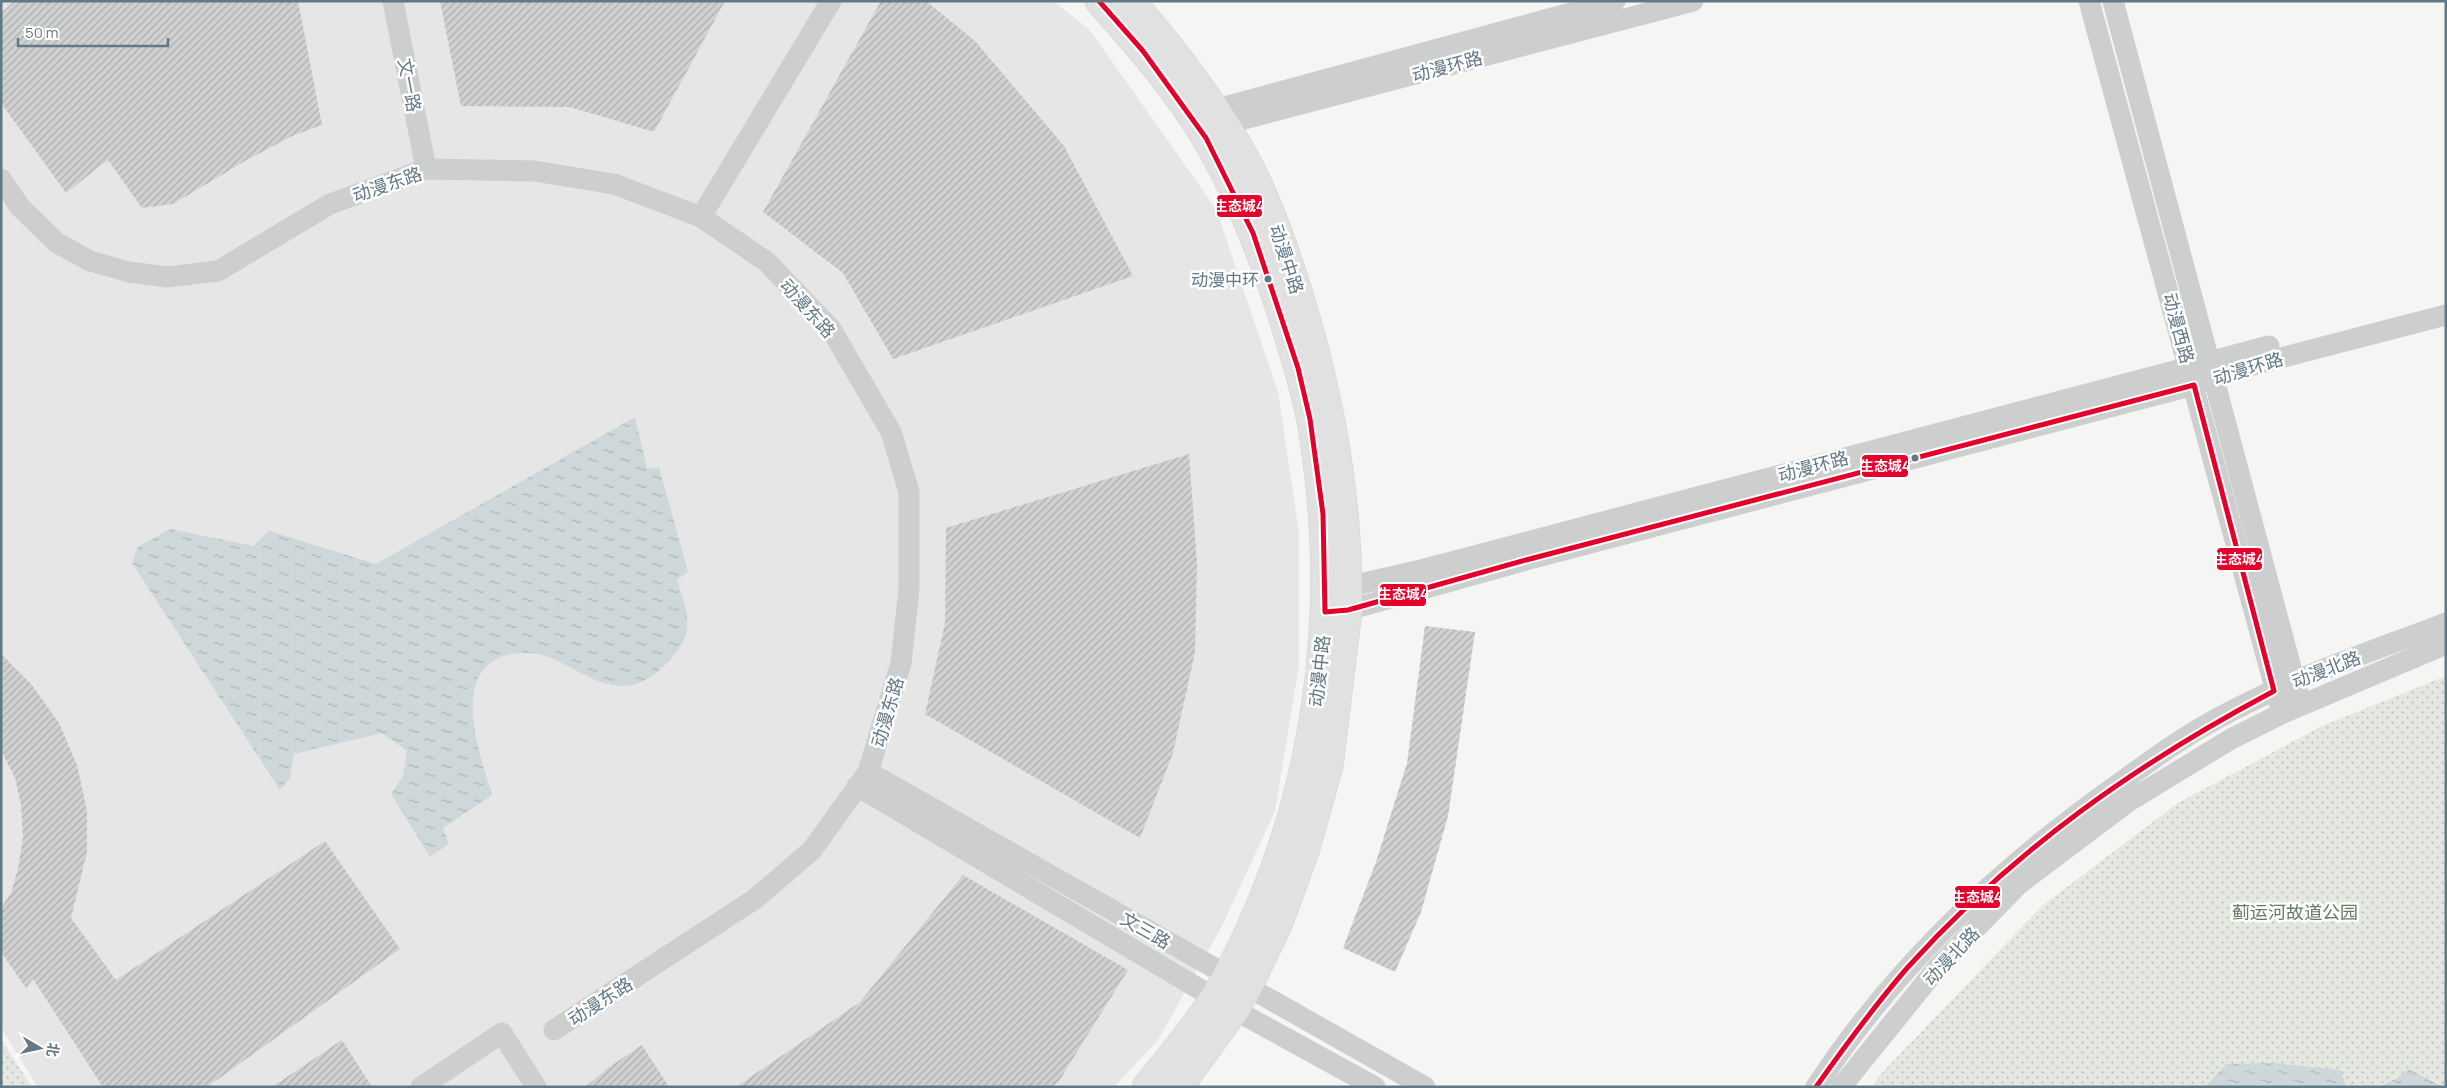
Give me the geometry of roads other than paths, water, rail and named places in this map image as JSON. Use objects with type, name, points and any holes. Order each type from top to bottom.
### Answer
[{"type":"street","name":"文一路","points":[[393,1],[426,169]]},
{"type":"street","points":[[701,217],[830,1]]},
{"type":"street","name":"动漫中路","points":[[1099,1],[1209,122],[1270,207],[1320,365],[1334,436],[1344,504],[1337,600],[1329,766],[1295,879],[1278,925],[1231,992],[1179,1087]]},
{"type":"street","name":"动漫中路","points":[[1131,1],[1169,44],[1209,122]]},
{"type":"street","name":"动漫环路","points":[[1209,122],[1614,1]]},
{"type":"street","name":"动漫环路","points":[[1209,122],[1693,1]]},
{"type":"street","name":"动漫西路","points":[[2089,1],[2293,681],[2303,705]]},
{"type":"street","name":"动漫西路","points":[[2113,1],[2202,373],[2274,690],[2283,713]]},
{"type":"street","name":"动漫东路","points":[[1,179],[20,207],[57,243],[90,261],[129,272],[167,277],[218,271],[330,204],[426,169],[534,171],[614,184],[701,217],[767,262],[831,329],[891,432],[908,492],[909,590],[901,663],[862,779],[812,850],[755,899],[554,1030]]},
{"type":"street","name":"动漫环路","points":[[1337,600],[2202,373],[2446,302]]},
{"type":"street","name":"动漫环路","points":[[2202,373],[2234,370],[2446,315]]},
{"type":"street","name":"动漫北路","points":[[1816,1087],[1842,1047],[1938,934],[2058,826],[2144,766],[2220,717],[2293,681],[2446,623]]},
{"type":"street","name":"动漫北路","points":[[1841,1087],[1938,968],[2019,884],[2129,802],[2231,739],[2283,713],[2446,644]]},
{"type":"street","name":"文三路","points":[[862,779],[1231,992],[1375,1087]]},
{"type":"street","name":"动漫中路","points":[[1146,1087],[1231,992]]},
{"type":"street","name":"文三路","points":[[1231,992],[1425,1087]]},
{"type":"street","points":[[421,1087],[502,1033],[536,1087]]},
{"type":"water","points":[[635,417],[647,469],[659,467],[688,572],[677,579],[686,612],[687,631],[684,640],[670,660],[660,670],[636,684],[622,686],[593,679],[557,661],[537,654],[520,653],[504,656],[487,666],[477,680],[473,698],[473,718],[476,739],[492,795],[443,828],[449,844],[430,857],[391,794],[403,776],[407,751],[382,733],[294,754],[290,778],[280,790],[132,563],[138,547],[170,529],[253,546],[269,531],[376,564]]},
{"type":"water","points":[[2275,1063],[2341,1070],[2346,1087],[2205,1087],[2226,1064]]},
{"type":"water","points":[[2409,1069],[2444,1087],[2378,1087],[2395,1079]]},
{"type":"place","name":"动漫中环","points":[[1268,279]]},
{"type":"park label","name":"蓟运河故道公园","points":[[2295,912]]}]
